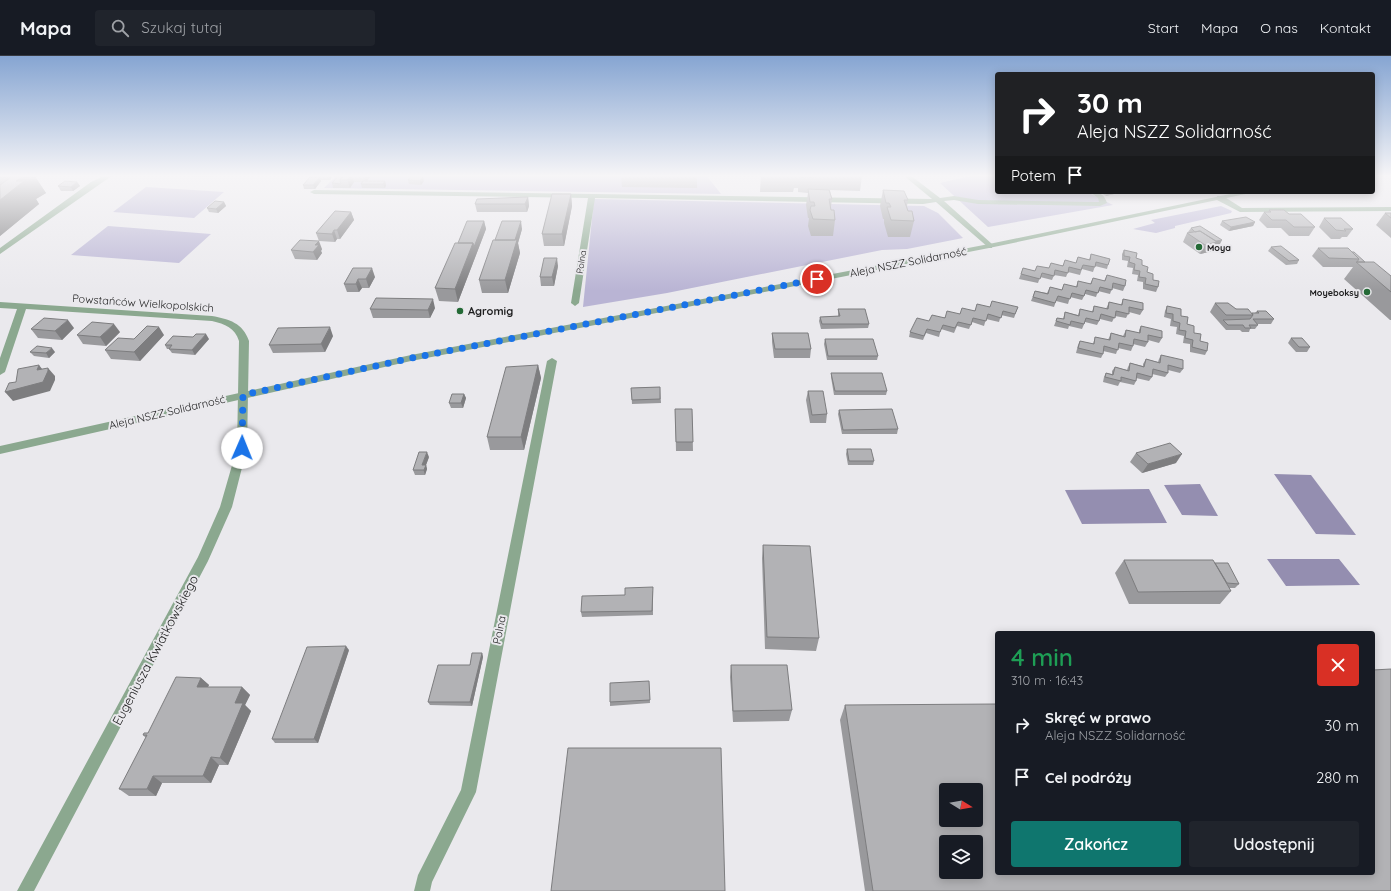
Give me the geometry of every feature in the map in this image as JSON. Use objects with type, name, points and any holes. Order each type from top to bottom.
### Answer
[{"type":"street","points":[[0,252],[53,214]]},
{"type":"street","name":"Polna","points":[[575,303],[589,214]]},
{"type":"street","points":[[953,214],[989,246]]},
{"type":"street","name":"Aleja NSZZ Solidarność","points":[[0,450],[412,358],[989,246],[1143,214]]},
{"type":"street","name":"Powstańców Wielkopolskich","points":[[0,305],[206,318],[228,322],[238,328],[243,336],[243,395]]},
{"type":"street","points":[[0,372],[22,307]]},
{"type":"street","name":"Polna","points":[[422,891],[424,881],[468,792],[552,361]]},
{"type":"street","name":"Eugeniusza Kwiatkowskiego","points":[[25,891],[204,558],[226,507],[236,475],[242,448],[243,395]]},
{"type":"shaded area","points":[[140,214],[199,214],[194,218]]},
{"type":"shaded area","points":[[592,214],[939,214],[963,238],[907,249],[882,250],[667,293],[583,307]]},
{"type":"shaded area","points":[[974,214],[1062,214],[988,227]]},
{"type":"shaded area","points":[[1181,214],[1227,214],[1175,226],[1175,228],[1156,233],[1133,229],[1155,223],[1151,220]]},
{"type":"shaded area","points":[[108,226],[211,234],[179,263],[71,255]]},
{"type":"shaded area","points":[[1274,474],[1311,475],[1356,535],[1316,534]]},
{"type":"shaded area","points":[[1200,484],[1218,516],[1182,515],[1164,485]]},
{"type":"shaded area","points":[[1149,489],[1167,523],[1082,524],[1065,490]]},
{"type":"shaded area","points":[[1267,559],[1339,559],[1360,585],[1286,586]]},
{"type":"building","points":[[332,214],[349,214],[332,234],[316,233]]},
{"type":"building","points":[[547,214],[567,214],[562,234],[542,234]]},
{"type":"building","points":[[811,214],[834,214],[835,220],[813,219]]},
{"type":"building","points":[[889,214],[913,214],[914,221],[891,220]]},
{"type":"building","points":[[1266,214],[1301,214],[1315,227],[1294,227],[1286,220],[1272,220]]},
{"type":"building","points":[[1246,217],[1255,222],[1231,227],[1222,221]]},
{"type":"building","points":[[1324,218],[1341,218],[1353,229],[1344,229],[1346,231],[1336,230]]},
{"type":"building","points":[[467,221],[484,221],[474,247],[473,243],[458,243]]},
{"type":"building","points":[[502,221],[521,221],[515,240],[495,240]]},
{"type":"building","points":[[1200,226],[1222,240],[1216,241],[1200,231],[1195,232],[1191,228]]},
{"type":"building","points":[[1200,231],[1217,242],[1205,245],[1187,233]]},
{"type":"building","points":[[300,240],[319,241],[315,245],[319,245],[313,252],[291,250]]},
{"type":"building","points":[[493,240],[517,240],[505,280],[479,280]]},
{"type":"building","points":[[455,243],[473,243],[455,289],[435,288]]},
{"type":"building","points":[[1281,246],[1299,260],[1289,261],[1271,247]]},
{"type":"building","points":[[1318,248],[1348,248],[1359,259],[1329,258]]},
{"type":"building","points":[[1124,250],[1137,253],[1136,258],[1142,260],[1142,265],[1148,267],[1147,272],[1153,274],[1153,280],[1159,281],[1158,287],[1145,284],[1146,278],[1139,277],[1140,271],[1134,270],[1135,264],[1129,262],[1130,257],[1124,256]]},
{"type":"building","points":[[1352,252],[1354,252],[1365,262],[1357,262],[1359,259]]},
{"type":"building","points":[[1091,254],[1110,259],[1108,265],[1096,262],[1095,267],[1083,265],[1081,270],[1069,267],[1068,273],[1055,270],[1054,276],[1042,273],[1040,279],[1021,274],[1023,268],[1035,271],[1037,266],[1049,268],[1051,263],[1063,266],[1065,260],[1076,263],[1078,257],[1090,260]]},
{"type":"building","points":[[544,258],[557,258],[552,277],[540,277]]},
{"type":"building","points":[[1356,262],[1374,262],[1391,276],[1391,292]]},
{"type":"building","points":[[353,268],[372,268],[366,279],[358,279],[356,284],[344,284]]},
{"type":"building","points":[[1107,275],[1126,280],[1125,286],[1113,283],[1112,290],[1100,287],[1098,293],[1086,290],[1084,296],[1072,293],[1070,299],[1058,296],[1055,303],[1033,297],[1035,291],[1048,294],[1050,287],[1062,290],[1064,284],[1077,287],[1078,281],[1091,284],[1093,278],[1105,281]]},
{"type":"building","points":[[376,298],[433,299],[428,310],[370,309]]},
{"type":"building","points":[[1123,299],[1143,303],[1143,310],[1129,307],[1129,314],[1116,311],[1115,318],[1101,314],[1099,321],[1086,318],[1084,324],[1071,321],[1070,325],[1056,321],[1057,318],[1064,319],[1065,312],[1079,316],[1080,309],[1093,312],[1094,306],[1108,309],[1109,302],[1122,305]]},
{"type":"building","points":[[992,301],[1018,307],[1015,314],[1003,311],[1001,318],[988,314],[986,321],[973,318],[971,325],[958,322],[955,328],[943,325],[940,332],[927,329],[924,336],[910,332],[917,318],[929,321],[932,315],[945,318],[947,311],[960,314],[962,308],[975,311],[977,304],[990,307]]},
{"type":"building","points":[[1215,303],[1228,303],[1236,309],[1248,309],[1253,315],[1226,315]]},
{"type":"building","points":[[1167,306],[1181,309],[1181,316],[1188,317],[1187,324],[1194,326],[1194,333],[1201,334],[1200,341],[1208,343],[1207,351],[1192,347],[1193,340],[1185,338],[1186,331],[1179,330],[1180,323],[1173,321],[1173,314],[1166,313]]},
{"type":"building","points":[[838,309],[865,309],[869,324],[822,324],[820,317],[840,316]]},
{"type":"building","points":[[1257,311],[1266,311],[1274,319],[1253,319],[1258,325],[1249,325],[1251,328],[1245,328],[1243,325],[1228,325],[1223,320],[1250,319],[1253,315],[1252,313],[1259,313]]},
{"type":"building","points":[[44,318],[68,320],[55,331],[31,329]]},
{"type":"building","points":[[92,322],[114,324],[100,337],[77,335]]},
{"type":"building","points":[[147,326],[159,327],[134,352],[105,350],[118,338],[134,339]]},
{"type":"building","points":[[1141,326],[1162,331],[1162,338],[1148,335],[1148,342],[1134,339],[1133,346],[1119,343],[1118,350],[1104,346],[1103,354],[1078,348],[1080,341],[1094,344],[1095,337],[1110,340],[1111,333],[1125,337],[1126,330],[1140,333]]},
{"type":"building","points":[[330,327],[321,344],[269,345],[278,328]]},
{"type":"building","points":[[772,333],[808,333],[811,349],[775,349]]},
{"type":"building","points":[[196,334],[206,334],[192,350],[169,349],[172,345],[165,345],[173,336],[193,337]]},
{"type":"building","points":[[1291,338],[1302,338],[1310,347],[1299,347]]},
{"type":"building","points":[[825,339],[873,339],[878,356],[828,356]]},
{"type":"building","points":[[37,346],[52,348],[46,353],[30,352]]},
{"type":"building","points":[[1161,355],[1183,360],[1183,369],[1168,365],[1168,373],[1153,369],[1152,377],[1137,373],[1136,381],[1121,377],[1121,381],[1105,377],[1106,373],[1113,375],[1115,367],[1129,371],[1130,363],[1144,367],[1146,359],[1160,363]]},
{"type":"building","points":[[39,365],[37,370],[48,368],[43,382],[5,392],[9,383],[16,382],[18,369]]},
{"type":"building","points":[[538,365],[521,437],[487,437],[506,367]]},
{"type":"building","points":[[831,373],[882,373],[887,391],[835,391]]},
{"type":"building","points":[[660,387],[660,399],[632,400],[631,388]]},
{"type":"building","points":[[808,391],[823,391],[827,414],[812,415]]},
{"type":"building","points":[[452,394],[464,394],[461,403],[449,403]]},
{"type":"building","points":[[675,409],[692,409],[693,442],[676,442]]},
{"type":"building","points":[[892,409],[898,429],[843,430],[839,410]]},
{"type":"building","points":[[1170,443],[1182,454],[1148,464],[1136,453]]},
{"type":"building","points":[[847,449],[871,449],[874,461],[849,461]]},
{"type":"building","points":[[419,452],[427,452],[422,465],[426,465],[424,470],[413,470]]},
{"type":"building","points":[[763,545],[810,546],[819,638],[767,637]]},
{"type":"building","points":[[1124,560],[1213,560],[1231,591],[1138,592]]},
{"type":"building","points":[[1215,563],[1228,563],[1239,584],[1227,583]]},
{"type":"building","points":[[653,587],[652,611],[581,612],[582,596],[625,595],[625,588]]},
{"type":"building","points":[[346,646],[314,739],[272,739],[307,647]]},
{"type":"building","points":[[472,653],[482,653],[470,702],[428,702],[438,665],[470,665]]},
{"type":"building","points":[[731,665],[787,665],[792,710],[733,711]]},
{"type":"building","points":[[1391,669],[1391,891],[873,891],[845,705],[995,704],[995,875],[1375,875],[1375,670]]},
{"type":"building","points":[[176,677],[201,678],[197,687],[242,687],[235,703],[243,703],[220,758],[211,757],[203,776],[153,776],[147,789],[119,789],[147,735],[143,735],[144,733],[148,733]]},
{"type":"building","points":[[649,681],[650,700],[610,702],[610,683]]},
{"type":"building","points":[[568,748],[721,748],[725,891],[551,891]]},
{"type":"place","name":"Moya","points":[[1199,247]]},
{"type":"place","name":"Moyeboksy","points":[[1367,292]]},
{"type":"place","name":"Agromig","points":[[460,311]]},
{"type":"route","points":[[242,448],[243,395],[412,358],[817,279]]}]
